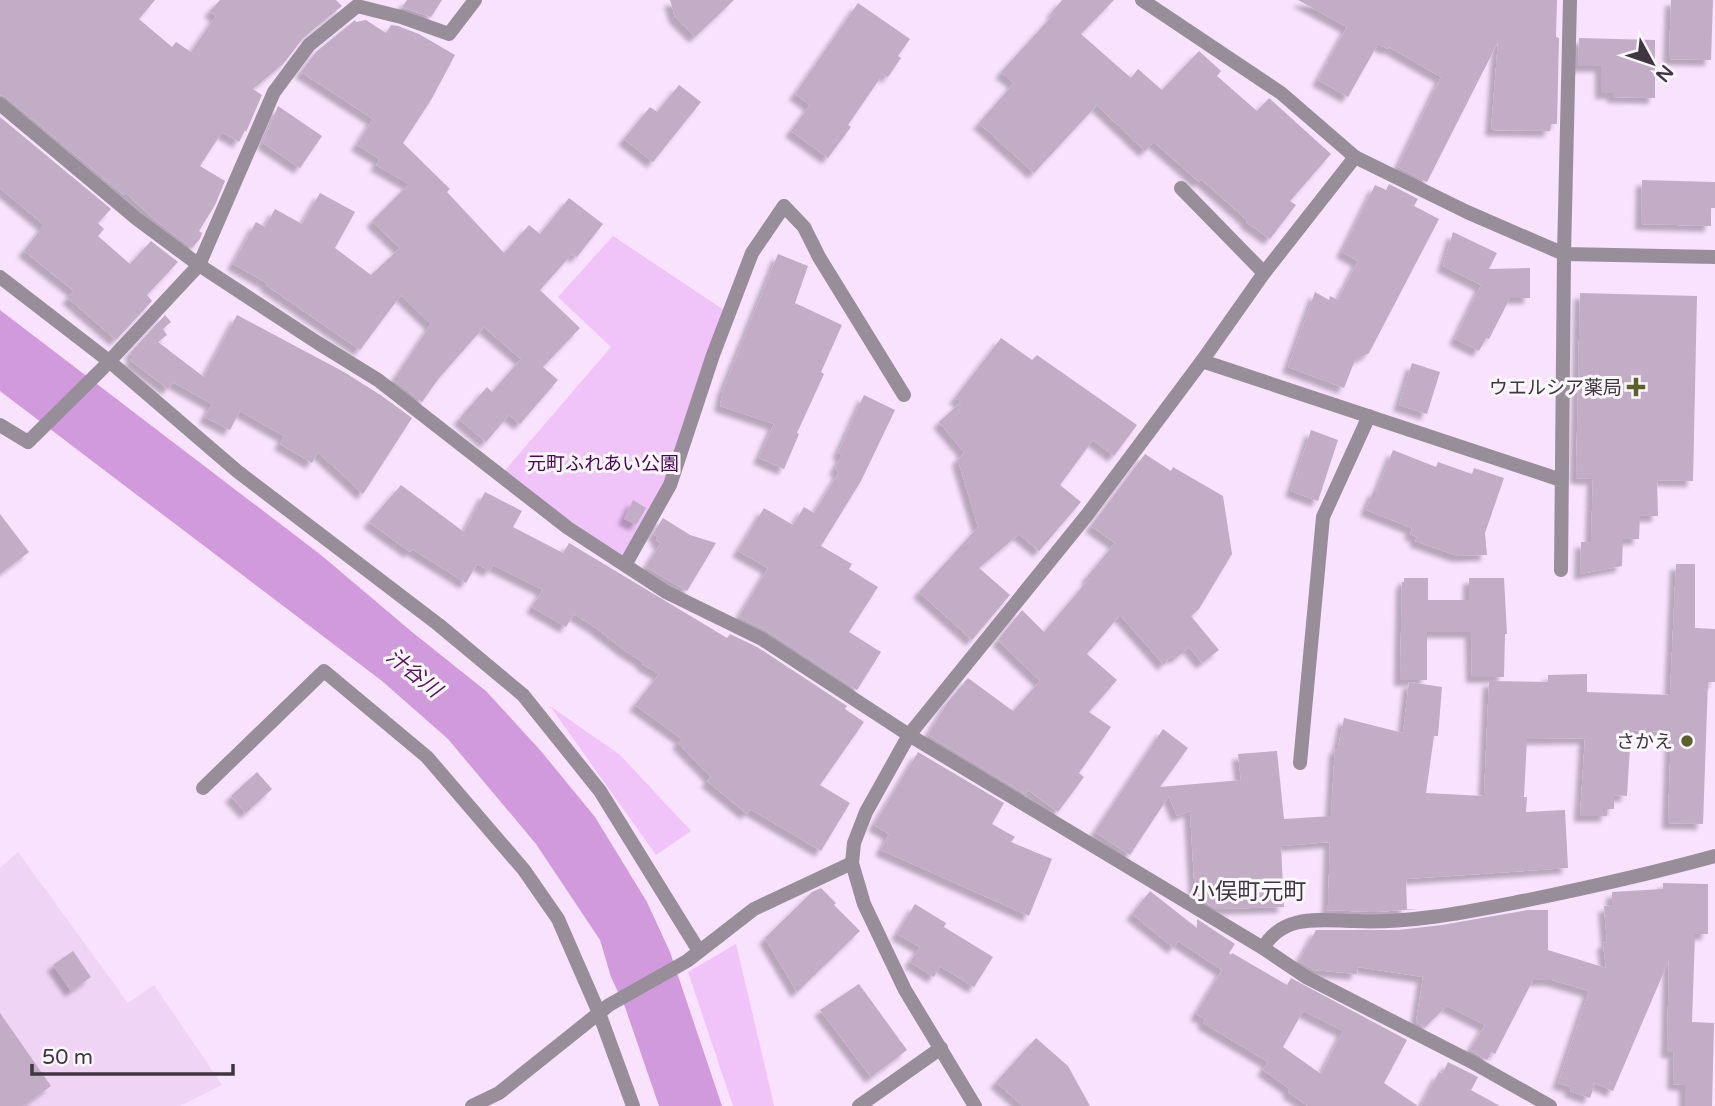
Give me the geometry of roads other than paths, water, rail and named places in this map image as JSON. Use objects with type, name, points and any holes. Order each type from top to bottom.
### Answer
[{"type":"street","points":[[0,425],[28,442],[199,265],[274,92],[309,45],[358,6],[401,17],[449,34],[475,0]]},
{"type":"street","points":[[1142,0],[1281,93],[1355,157],[1467,212],[1563,254],[1715,257]]},
{"type":"street","points":[[1163,13],[1172,0]]},
{"type":"street","points":[[1560,570],[1563,254],[1570,0]]},
{"type":"street","points":[[0,104],[136,219],[199,265],[377,380],[568,528],[666,592],[762,639],[909,735],[1263,948],[1306,977],[1472,1062],[1550,1106]]},
{"type":"street","points":[[975,1106],[905,989],[864,904],[852,863],[854,844],[866,812],[909,735],[1087,516],[1264,272],[1355,157]]},
{"type":"street","points":[[1181,188],[1264,272]]},
{"type":"street","points":[[625,565],[670,485],[713,355],[752,253],[784,206],[804,227],[819,257],[904,396]]},
{"type":"street","points":[[0,277],[237,471],[439,625],[523,695],[600,791],[699,951]]},
{"type":"street","points":[[1202,360],[1561,480]]},
{"type":"street","points":[[1300,763],[1323,517],[1368,416]]},
{"type":"street","points":[[203,788],[324,671],[427,757],[524,870],[558,919],[604,1009],[633,1106]]},
{"type":"street","points":[[1263,948],[1269,939],[1292,922],[1313,919],[1363,922],[1459,914],[1632,878],[1715,856]]},
{"type":"street","points":[[472,1106],[499,1093],[604,1009],[687,961],[754,909],[852,863]]},
{"type":"street","points":[[859,1106],[941,1048]]},
{"type":"water","name":"汁谷川","points":[[0,310],[321,555],[486,691],[540,750],[595,817],[647,902],[670,952],[722,1106],[659,1106],[600,940],[536,844],[448,739],[382,681],[0,391]]},
{"type":"place","name":"ウエルシア薬局","points":[[1636,387]]},
{"type":"place","name":"さかえ","points":[[1687,741]]},
{"type":"district","name":"小俣町元町","points":[[1249,891]]},
{"type":"park label","name":"元町ふれあい公園","points":[[603,463]]}]
